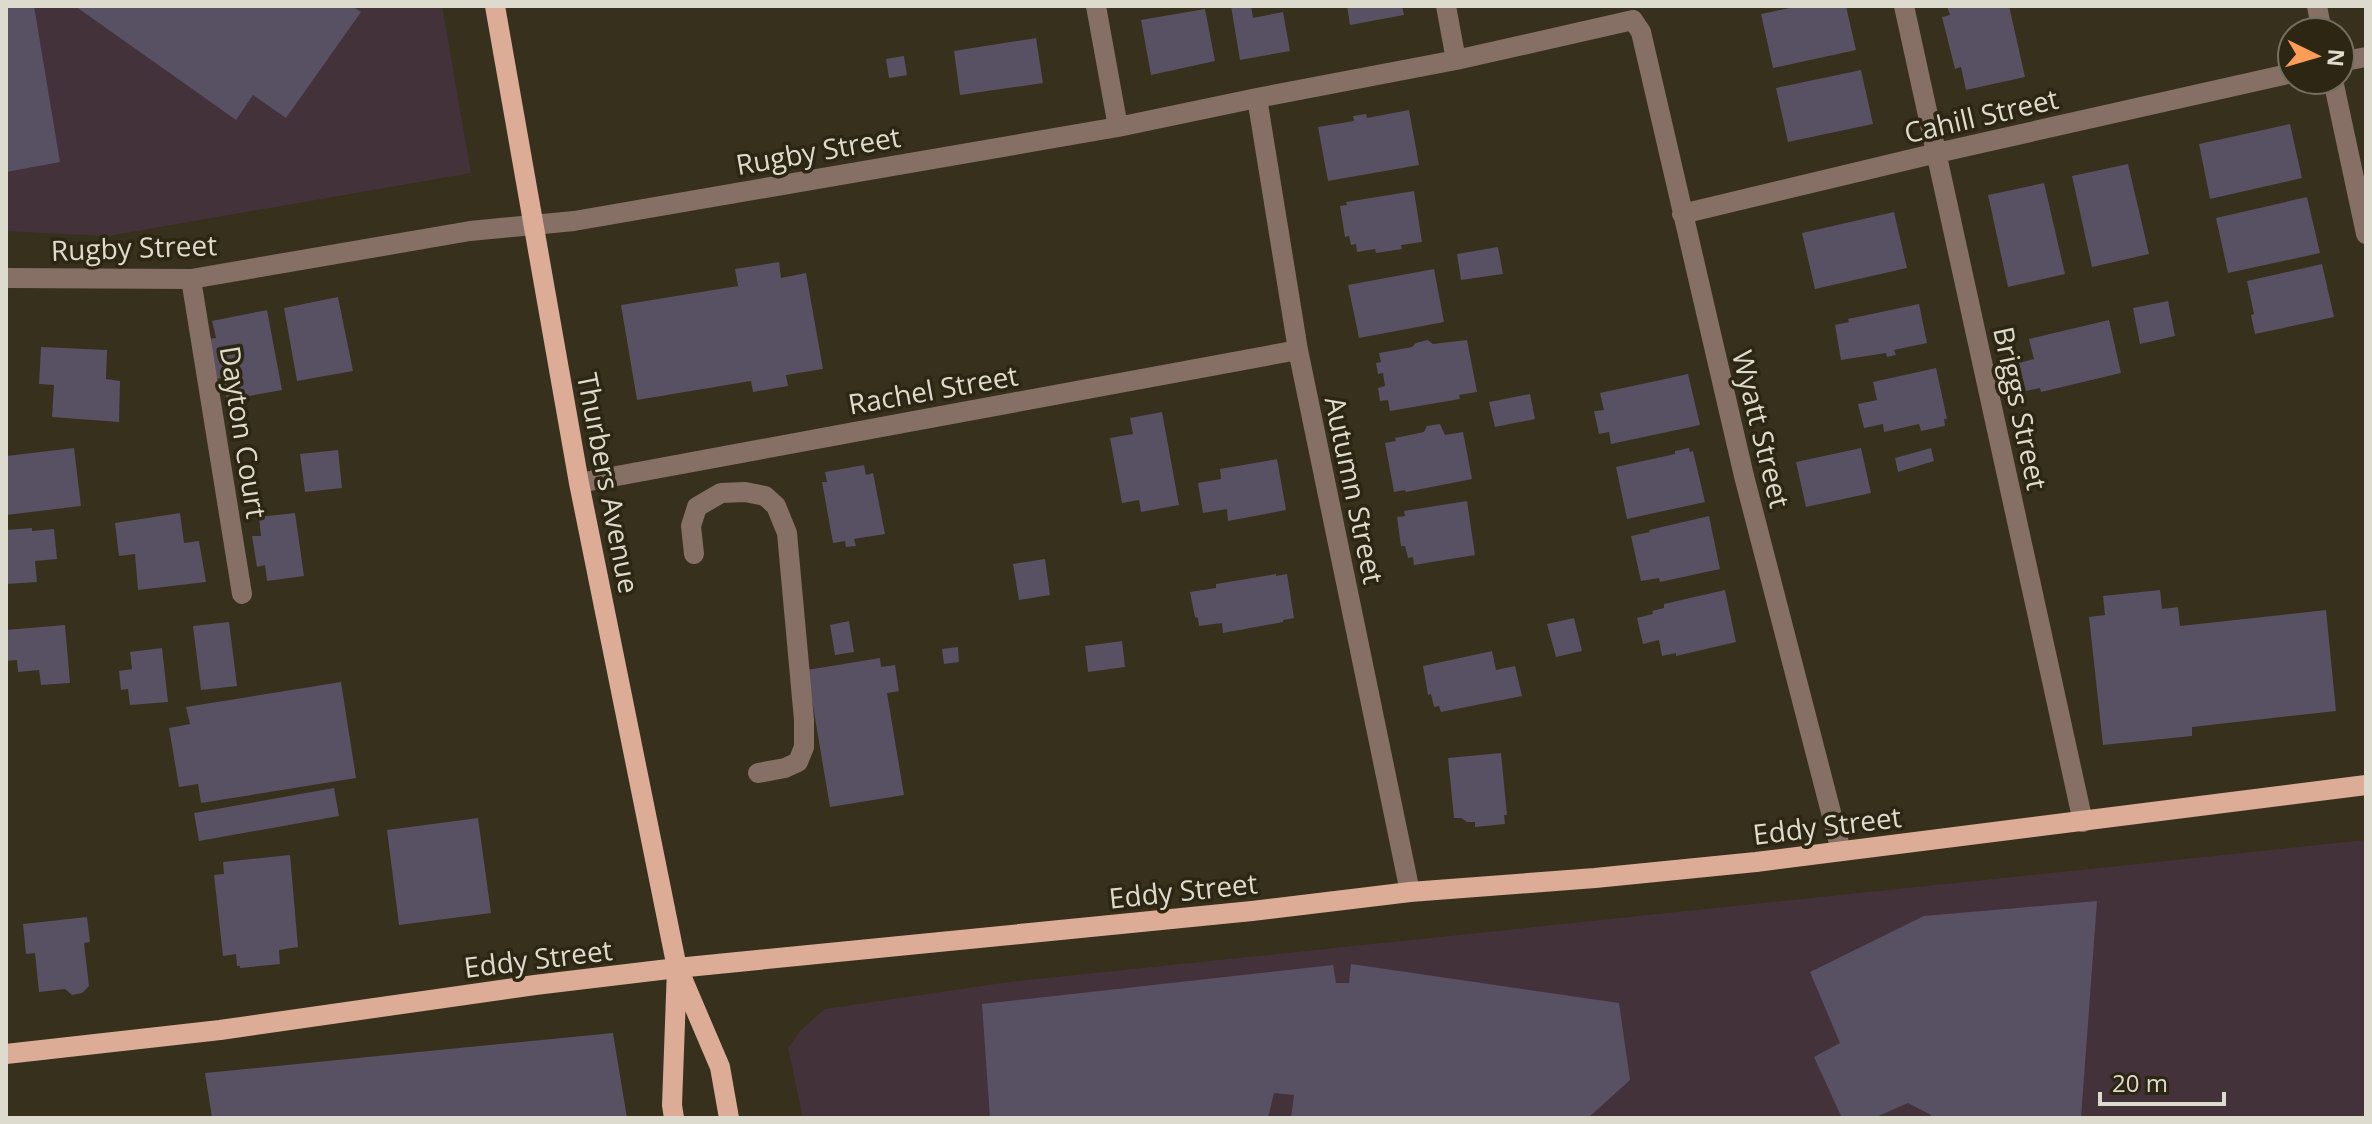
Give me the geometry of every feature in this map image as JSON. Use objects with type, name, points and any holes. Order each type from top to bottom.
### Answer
[{"type":"main road","name":"Thurbers Avenue","points":[[495,6],[579,483],[677,968],[720,1067],[729,1118]]},
{"type":"main road","name":"Eddy Street","points":[[6,1054],[220,1030],[677,968],[1237,913],[1410,892],[1756,862],[2366,785]]},
{"type":"main road","name":"Thurbers Avenue","points":[[674,1118],[677,968]]},
{"type":"street","points":[[1096,6],[1118,127]]},
{"type":"street","points":[[1446,6],[1456,60]]},
{"type":"street","name":"Briggs Street","points":[[1904,6],[2083,822]]},
{"type":"street","name":"Rugby Street","points":[[6,278],[191,279],[470,231],[574,221],[1118,127],[1456,60],[1633,20]]},
{"type":"street","name":"Wyatt Street","points":[[1633,20],[1641,32],[1744,476],[1841,851]]},
{"type":"street","name":"Cahill Street","points":[[1682,214],[2276,77]]},
{"type":"street","points":[[2336,96],[2366,234]]},
{"type":"street","name":"Autumn Street","points":[[1257,98],[1298,350],[1410,892]]},
{"type":"street","name":"Dayton Court","points":[[191,279],[242,594]]},
{"type":"street","name":"Rachel Street","points":[[579,483],[1298,350]]},
{"type":"street","points":[[694,554],[691,526],[697,507],[721,493],[745,492],[765,496],[776,506],[787,533],[804,747],[798,762],[758,773]]},
{"type":"shaded area","points":[[6,6],[442,6],[471,173],[108,236],[6,231]]},
{"type":"shaded area","points":[[2366,840],[2366,1118],[803,1118],[788,1048],[800,1031],[825,1009],[1009,982]]},
{"type":"building","points":[[6,6],[34,6],[60,162],[6,172]]},
{"type":"building","points":[[75,6],[352,6],[361,12],[286,118],[253,95],[236,120]]},
{"type":"building","points":[[1231,6],[1251,6],[1253,18],[1283,12],[1290,51],[1240,60]]},
{"type":"building","points":[[1347,6],[1402,6],[1404,15],[1350,25]]},
{"type":"building","points":[[1799,6],[1846,6],[1856,50],[1773,68],[1761,14]]},
{"type":"building","points":[[1947,6],[2009,6],[2025,77],[1966,90],[1961,67],[1955,69],[1942,17],[1950,15]]},
{"type":"building","points":[[1205,9],[1215,61],[1151,75],[1141,20]]},
{"type":"building","points":[[1036,38],[1043,83],[960,95],[954,51]]},
{"type":"building","points":[[904,56],[907,75],[889,78],[886,59]]},
{"type":"building","points":[[1861,70],[1873,124],[1788,142],[1776,88]]},
{"type":"building","points":[[1409,110],[1419,165],[1328,181],[1318,127],[1354,121],[1353,116],[1366,114],[1367,118]]},
{"type":"building","points":[[2290,124],[2302,178],[2210,199],[2199,144]]},
{"type":"building","points":[[2128,164],[2149,254],[2092,267],[2072,176]]},
{"type":"building","points":[[2044,183],[2065,274],[2008,287],[1988,195]]},
{"type":"building","points":[[1414,191],[1422,242],[1376,253],[1375,249],[1357,252],[1356,244],[1351,245],[1349,236],[1345,237],[1340,206],[1347,205],[1346,202]]},
{"type":"building","points":[[2307,197],[2320,253],[2228,273],[2216,218]]},
{"type":"building","points":[[1894,212],[1907,268],[1815,289],[1802,233]]},
{"type":"building","points":[[1498,247],[1503,274],[1461,280],[1457,254]]},
{"type":"building","points":[[779,262],[781,278],[806,273],[823,369],[786,375],[788,386],[753,392],[751,381],[637,400],[621,305],[738,286],[735,269]]},
{"type":"building","points":[[2322,264],[2334,317],[2255,334],[2247,281]]},
{"type":"building","points":[[1434,269],[1444,322],[1359,338],[1348,285]]},
{"type":"building","points":[[338,297],[353,371],[297,381],[284,308]]},
{"type":"building","points":[[2168,301],[2175,336],[2140,344],[2133,308]]},
{"type":"building","points":[[1919,304],[1927,343],[1894,350],[1896,355],[1887,357],[1886,353],[1841,360],[1835,325],[1849,322],[1848,319]]},
{"type":"building","points":[[267,310],[282,390],[227,400],[223,378],[215,379],[207,339],[216,338],[212,321]]},
{"type":"building","points":[[2109,320],[2121,373],[2041,392],[2040,388],[2026,391],[2019,363],[2034,359],[2029,339]]},
{"type":"building","points":[[1428,340],[1433,344],[1467,340],[1477,392],[1459,395],[1460,399],[1390,411],[1388,400],[1380,401],[1378,388],[1385,386],[1383,373],[1378,374],[1376,363],[1381,362],[1379,353],[1412,347]]},
{"type":"building","points":[[41,347],[107,350],[106,379],[120,381],[119,422],[52,417],[54,385],[39,384]]},
{"type":"building","points":[[1936,368],[1947,419],[1944,419],[1945,426],[1921,431],[1919,424],[1884,432],[1883,424],[1864,428],[1858,404],[1877,400],[1873,382]]},
{"type":"building","points":[[1688,374],[1700,425],[1611,444],[1609,432],[1599,434],[1594,411],[1604,410],[1600,393]]},
{"type":"building","points":[[1530,394],[1535,419],[1495,427],[1489,402]]},
{"type":"building","points":[[1162,412],[1179,505],[1141,512],[1139,500],[1122,503],[1110,438],[1133,434],[1130,418]]},
{"type":"building","points":[[1440,424],[1445,435],[1463,432],[1472,479],[1394,492],[1385,443]]},
{"type":"building","points":[[74,448],[81,506],[6,515],[6,456]]},
{"type":"building","points":[[1689,448],[1690,452],[1693,451],[1705,502],[1627,519],[1616,467]]},
{"type":"building","points":[[1861,448],[1871,493],[1806,507],[1796,462]]},
{"type":"building","points":[[1931,448],[1934,461],[1898,472],[1895,458]]},
{"type":"building","points":[[338,450],[342,488],[305,492],[300,454]]},
{"type":"building","points":[[1277,459],[1286,510],[1228,521],[1227,509],[1203,513],[1198,483],[1221,479],[1220,469]]},
{"type":"building","points":[[864,465],[866,475],[873,473],[885,534],[854,539],[856,546],[846,547],[845,541],[833,543],[822,482],[827,482],[825,472]]},
{"type":"building","points":[[1467,501],[1475,555],[1414,565],[1413,557],[1408,558],[1405,546],[1401,546],[1397,517],[1405,516],[1404,511]]},
{"type":"building","points":[[180,513],[184,543],[199,541],[206,582],[138,590],[135,554],[119,556],[115,523]]},
{"type":"building","points":[[295,513],[304,576],[267,581],[265,565],[257,567],[252,536],[261,536],[259,517]]},
{"type":"building","points":[[1709,516],[1720,569],[1660,582],[1659,578],[1641,581],[1631,536]]},
{"type":"building","points":[[32,528],[32,531],[54,529],[57,559],[35,561],[37,582],[6,584],[6,530]]},
{"type":"building","points":[[1045,559],[1050,595],[1019,600],[1013,564]]},
{"type":"building","points":[[1287,574],[1294,618],[1223,633],[1222,623],[1199,626],[1190,592],[1216,588],[1216,584]]},
{"type":"building","points":[[1725,590],[1736,642],[1676,656],[1676,653],[1662,656],[1659,640],[1643,644],[1637,618],[1653,614],[1652,611],[1664,608],[1664,604]]},
{"type":"building","points":[[2160,590],[2162,609],[2178,607],[2180,626],[2326,610],[2336,711],[2192,727],[2192,736],[2103,745],[2089,617],[2105,615],[2103,596]]},
{"type":"building","points":[[1574,618],[1582,651],[1556,657],[1547,624]]},
{"type":"building","points":[[849,621],[854,652],[835,655],[830,625]]},
{"type":"building","points":[[229,622],[237,686],[201,690],[193,626]]},
{"type":"building","points":[[65,625],[70,683],[41,685],[39,670],[18,672],[17,660],[6,661],[6,630]]},
{"type":"building","points":[[1122,641],[1125,667],[1088,672],[1085,646]]},
{"type":"building","points":[[958,647],[959,662],[944,664],[942,649]]},
{"type":"building","points":[[162,648],[168,702],[130,705],[128,689],[121,690],[119,671],[132,669],[130,652]]},
{"type":"building","points":[[1492,651],[1496,670],[1515,666],[1522,696],[1441,712],[1439,706],[1434,707],[1431,694],[1428,695],[1423,666]]},
{"type":"building","points":[[880,658],[881,667],[895,665],[899,691],[887,693],[904,795],[830,807],[807,670]]},
{"type":"building","points":[[341,682],[356,778],[201,803],[198,784],[179,787],[169,728],[190,724],[186,707]]},
{"type":"building","points":[[1501,753],[1507,815],[1504,815],[1505,824],[1475,827],[1475,822],[1454,818],[1448,758]]},
{"type":"building","points":[[334,788],[339,816],[199,841],[194,813]]},
{"type":"building","points":[[478,818],[491,913],[399,925],[387,830]]},
{"type":"building","points":[[290,855],[298,947],[279,950],[280,964],[240,968],[236,954],[223,956],[214,875],[224,874],[223,862]]},
{"type":"building","points":[[2097,901],[2081,1118],[1930,1118],[1931,1115],[1908,1103],[1874,1118],[1842,1118],[1814,1057],[1840,1043],[1810,972],[1924,916]]},
{"type":"building","points":[[87,917],[90,942],[84,943],[89,986],[82,993],[72,995],[65,989],[39,992],[35,953],[26,954],[23,924]]},
{"type":"building","points":[[1351,964],[1619,1003],[1630,1080],[1588,1118],[1291,1118],[1294,1095],[1274,1093],[1268,1118],[990,1118],[982,1004],[1333,965],[1336,983],[1349,983]]},
{"type":"building","points":[[613,1033],[627,1118],[212,1118],[205,1073]]}]
